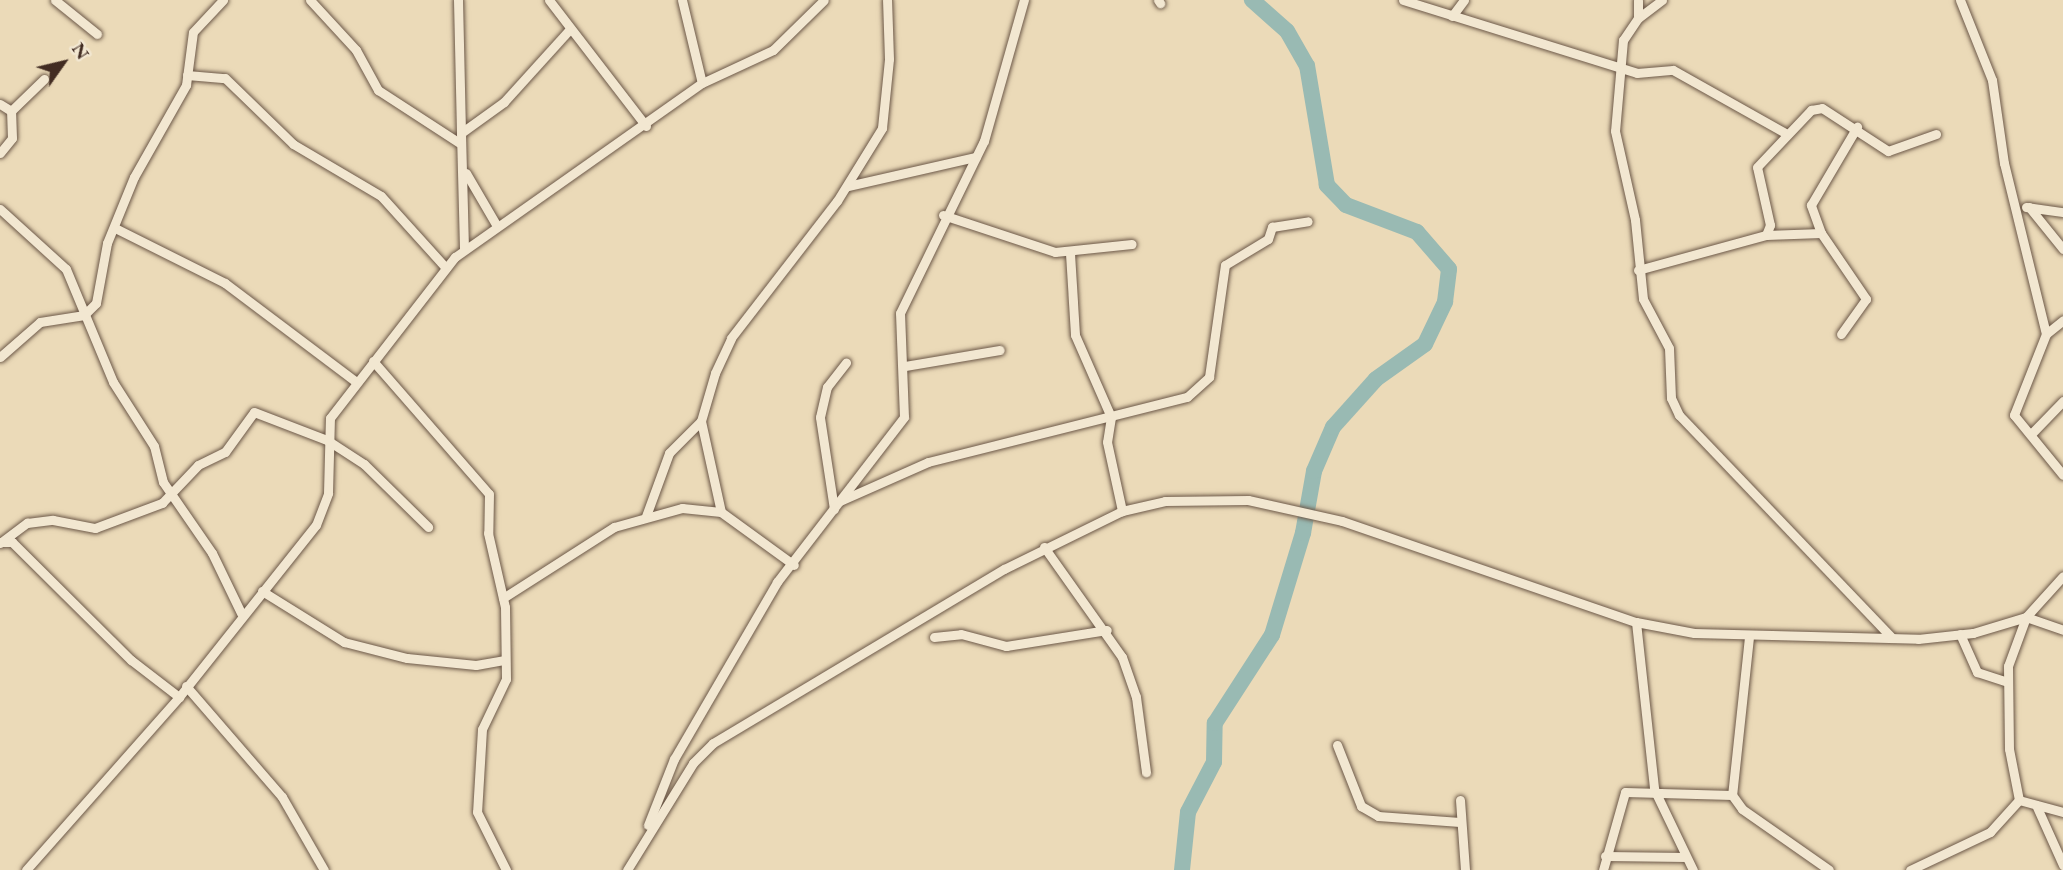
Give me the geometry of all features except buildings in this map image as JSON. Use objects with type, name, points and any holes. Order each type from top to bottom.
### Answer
[{"type":"street","points":[[55,0],[97,34]]},
{"type":"street","points":[[0,358],[45,320],[84,315],[96,303],[114,228],[134,177],[180,102],[193,32],[223,0]]},
{"type":"street","points":[[310,0],[356,51],[378,90],[461,138]]},
{"type":"street","points":[[458,0],[461,138],[465,171],[464,248]]},
{"type":"street","points":[[549,0],[569,30],[646,126]]},
{"type":"street","points":[[682,0],[702,83]]},
{"type":"street","points":[[26,870],[179,697],[241,613],[323,511],[331,470],[327,440],[330,418],[355,380],[415,316],[446,268],[464,248],[646,126],[702,83],[773,50],[824,0]]},
{"type":"street","points":[[646,516],[669,453],[701,421],[731,338],[848,186],[885,115],[887,0]]},
{"type":"street","points":[[646,835],[674,758],[777,582],[794,565],[904,416],[905,366],[900,313],[943,215],[976,157],[1024,0]]},
{"type":"street","points":[[1403,0],[1621,68],[1684,74],[1787,134]]},
{"type":"street","points":[[1452,16],[1464,0]]},
{"type":"street","points":[[1638,0],[1638,18]]},
{"type":"street","points":[[1661,0],[1638,18],[1623,40],[1615,131],[1635,220],[1643,299],[1669,348],[1671,398],[1679,415],[1892,638]]},
{"type":"street","points":[[1960,0],[1992,80],[2046,334]]},
{"type":"street","points":[[461,138],[507,99],[513,85],[569,30]]},
{"type":"street","points":[[187,75],[225,78],[293,144],[381,196],[446,268]]},
{"type":"street","points":[[0,153],[12,138],[11,111],[44,79]]},
{"type":"street","points":[[0,104],[11,111]]},
{"type":"street","points":[[1766,236],[1770,225],[1756,174],[1787,134],[1816,107],[1857,127],[1888,151],[1936,134]]},
{"type":"street","points":[[1841,334],[1866,299],[1821,233],[1811,205],[1857,127]]},
{"type":"street","points":[[848,186],[976,157]]},
{"type":"street","points":[[465,171],[497,226]]},
{"type":"street","points":[[2029,207],[2063,249]]},
{"type":"street","points":[[2018,208],[2063,212]]},
{"type":"street","points":[[0,209],[60,260],[113,382],[154,446],[171,496],[212,554],[241,613]]},
{"type":"street","points":[[943,215],[1070,253],[1098,244],[1132,244]]},
{"type":"street","points":[[839,501],[928,462],[1187,397],[1203,385],[1217,348],[1226,265],[1268,239],[1272,227],[1308,221]]},
{"type":"street","points":[[114,228],[225,283],[355,380]]},
{"type":"street","points":[[1638,270],[1766,236],[1821,233]]},
{"type":"street","points":[[1070,253],[1081,362],[1111,417],[1107,442],[1122,511]]},
{"type":"street","points":[[2063,320],[2046,334],[2014,405],[2014,415],[2033,432],[2063,475]]},
{"type":"street","points":[[905,366],[1000,349]]},
{"type":"street","points":[[373,361],[484,483],[503,598],[504,685],[481,737],[477,812],[506,870]]},
{"type":"street","points":[[834,510],[821,405],[846,363]]},
{"type":"street","points":[[2033,432],[2063,401]]},
{"type":"street","points":[[0,542],[27,523],[53,520],[84,529],[130,519],[171,496],[198,465],[225,452],[248,413],[327,440],[364,464],[428,527]]},
{"type":"street","points":[[701,421],[721,512]]},
{"type":"street","points":[[627,870],[646,835],[713,743],[1044,547],[1122,511],[1189,497],[1281,506],[1342,521],[1636,622],[1749,637],[1892,638],[1960,634],[2026,618],[2063,630]]},
{"type":"street","points":[[503,598],[614,527],[682,508],[721,512],[794,565]]},
{"type":"street","points":[[0,542],[12,542],[131,660],[179,697]]},
{"type":"street","points":[[1044,547],[1107,630],[1136,697],[1146,772]]},
{"type":"street","points":[[1910,870],[1990,832],[2019,800],[2005,681],[2026,618],[2063,576]]},
{"type":"street","points":[[262,590],[344,642],[407,658],[476,665],[504,660]]},
{"type":"street","points":[[1636,622],[1654,789],[1693,870]]},
{"type":"street","points":[[934,636],[961,634],[1006,646],[1107,630]]},
{"type":"street","points":[[1960,634],[1978,672],[2005,681]]},
{"type":"street","points":[[1749,637],[1732,795],[1742,809],[1829,870]]},
{"type":"street","points":[[186,686],[282,797],[324,870]]},
{"type":"street","points":[[1337,745],[1361,806],[1378,816],[1460,822]]},
{"type":"street","points":[[1603,870],[1621,796],[1654,789],[1732,795]]},
{"type":"street","points":[[1460,800],[1465,870]]},
{"type":"street","points":[[2019,800],[2063,812]]},
{"type":"street","points":[[2035,805],[2063,865]]},
{"type":"street","points":[[1605,856],[1686,857]]},
{"type":"waterway","points":[[1182,870],[1188,812],[1214,762],[1215,723],[1272,635],[1303,533],[1314,471],[1333,427],[1376,379],[1425,344],[1445,302],[1449,269],[1417,232],[1346,205],[1327,185],[1307,66],[1287,31],[1252,0]]}]
